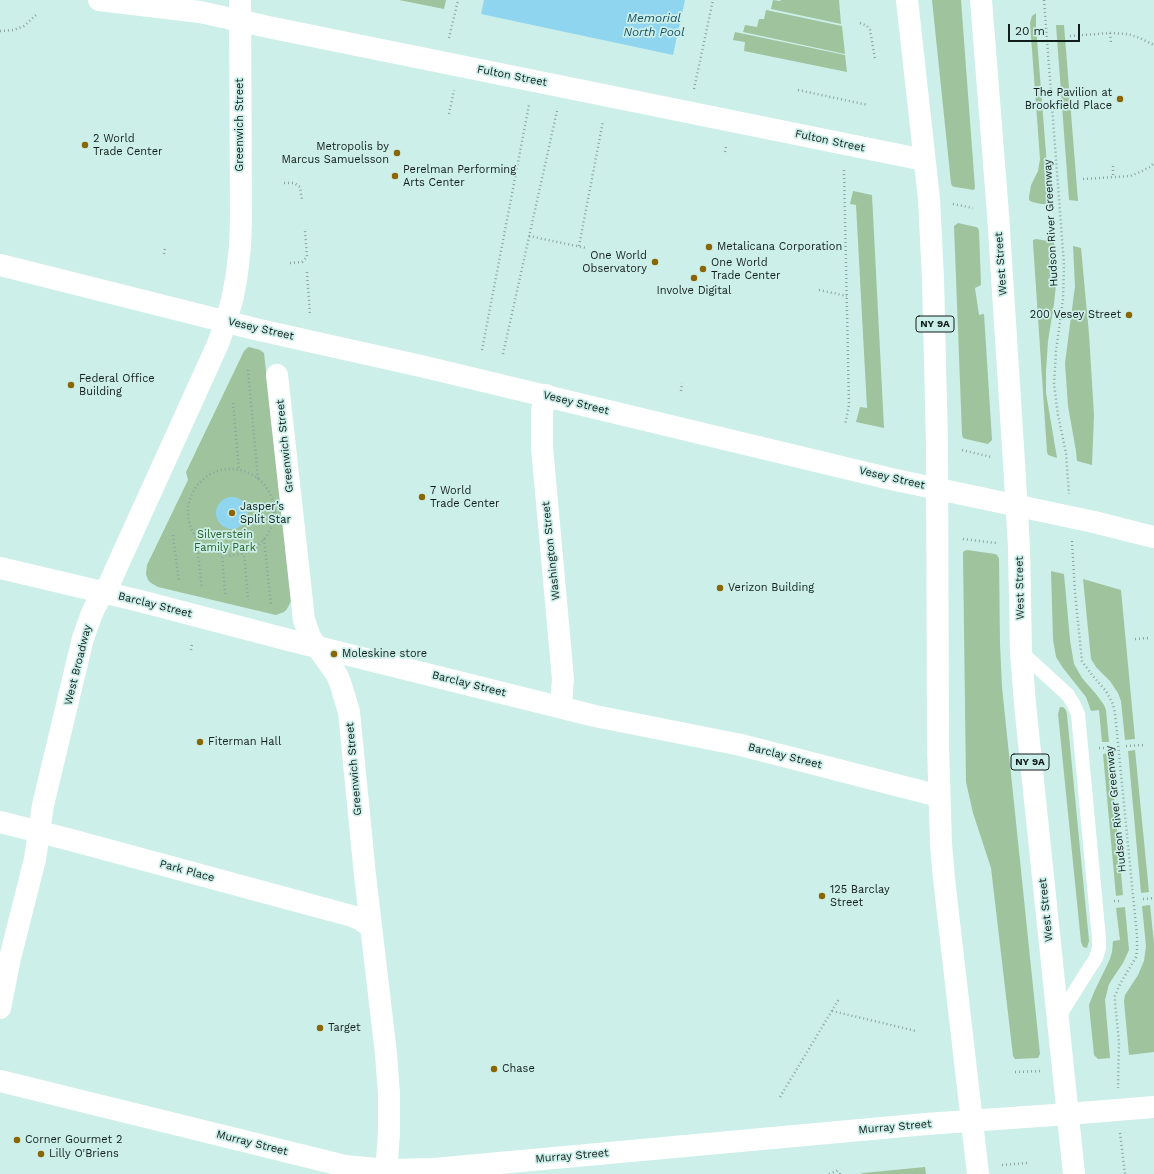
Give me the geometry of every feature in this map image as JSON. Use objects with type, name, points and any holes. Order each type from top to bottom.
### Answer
[{"type":"main road","name":"Fulton Street","points":[[99,0],[200,12],[240,10],[924,160]]},
{"type":"main road","name":"NY 9A","points":[[907,0],[929,199],[933,279],[937,489],[938,746],[939,796],[944,880],[978,1174]]},
{"type":"main road","name":"West Street","points":[[981,0],[998,207],[1019,547],[1021,652],[1029,747],[1074,1174]]},
{"type":"main road","name":"Greenwich Street","points":[[226,322],[237,273],[240,247],[240,10]]},
{"type":"main road","name":"Vesey Street","points":[[0,265],[226,322],[425,367],[937,489],[1154,536]]},
{"type":"main road","name":"West Broadway","points":[[0,1008],[34,859],[43,805],[83,638],[95,606],[105,593],[210,361],[226,322]]},
{"type":"main road","name":"Greenwich Street","points":[[277,374],[304,620],[308,633],[337,674],[349,712],[389,1094],[390,1132],[386,1172]]},
{"type":"main road","name":"Washington Street","points":[[546,396],[542,411],[542,453],[563,678],[561,706]]},
{"type":"main road","name":"Barclay Street","points":[[0,568],[626,722],[741,745],[939,796]]},
{"type":"main road","name":"Park Place","points":[[0,822],[352,916],[371,927]]},
{"type":"main road","name":"Murray Street","points":[[0,1081],[345,1166],[386,1172],[971,1121],[1154,1107]]},
{"type":"lane","points":[[1021,652],[1068,695],[1078,714],[1099,948],[1096,958],[1058,1018]]},
{"type":"path","points":[[450,38],[458,0]]},
{"type":"path","points":[[694,90],[714,0]]},
{"type":"path","name":"Hudson River Greenway","points":[[1044,0],[1064,265],[1063,299],[1056,351],[1054,384],[1058,415],[1064,442],[1068,492]]},
{"type":"path","points":[[0,31],[14,30],[24,26],[36,15]]},
{"type":"path","points":[[860,24],[867,26],[870,30],[875,59]]},
{"type":"path","points":[[1070,36],[1110,33],[1128,34],[1154,46]]},
{"type":"path","points":[[1110,33],[1111,43]]},
{"type":"path","points":[[449,114],[454,90]]},
{"type":"path","points":[[798,90],[868,105]]},
{"type":"path","points":[[482,350],[529,105]]},
{"type":"path","points":[[503,354],[557,112]]},
{"type":"path","points":[[579,246],[603,121]]},
{"type":"path","points":[[725,152],[726,146]]},
{"type":"path","points":[[1083,179],[1130,176],[1150,167],[1154,163]]},
{"type":"path","points":[[1113,166],[1114,177]]},
{"type":"path","points":[[844,170],[849,405],[845,425]]},
{"type":"path","points":[[284,183],[294,183],[300,187],[302,200]]},
{"type":"path","points":[[952,204],[977,209]]},
{"type":"path","points":[[290,263],[302,262],[307,257],[305,231]]},
{"type":"path","points":[[529,236],[586,248]]},
{"type":"path","points":[[164,254],[165,247]]},
{"type":"path","points":[[307,272],[310,315]]},
{"type":"path","points":[[819,290],[847,296]]},
{"type":"path","points":[[248,370],[258,479]]},
{"type":"path","points":[[681,391],[682,384]]},
{"type":"path","points":[[233,403],[239,470]]},
{"type":"path","points":[[962,450],[993,457]]},
{"type":"path","points":[[196,536],[204,545],[215,552],[233,555],[244,552],[258,545],[264,539],[272,526],[274,512],[268,490],[258,479],[249,473],[228,469],[208,476],[193,491],[189,514],[190,522],[196,536],[202,588]]},
{"type":"path","points":[[173,535],[179,582]]},
{"type":"path","points":[[264,539],[271,605]]},
{"type":"path","points":[[963,539],[998,544]]},
{"type":"path","name":"Hudson River Greenway","points":[[1072,539],[1074,593],[1082,661],[1106,691],[1114,704],[1137,936],[1136,957],[1120,984],[1115,1002],[1119,1042],[1118,1082]]},
{"type":"path","points":[[244,552],[248,600]]},
{"type":"path","points":[[222,553],[225,594]]},
{"type":"path","points":[[1135,639],[1149,638]]},
{"type":"path","points":[[191,650],[192,644]]},
{"type":"path","points":[[1126,746],[1145,745]]},
{"type":"path","points":[[1143,899],[1154,898]]},
{"type":"path","points":[[780,1097],[839,999]]},
{"type":"path","points":[[832,1011],[916,1031]]},
{"type":"path","points":[[1015,1072],[1043,1070]]},
{"type":"path","points":[[1121,1140],[1125,1174]]},
{"type":"path","points":[[1002,1165],[1027,1163]]},
{"type":"path","points":[[829,1174],[840,1172]]},
{"type":"green space","points":[[399,0],[446,0],[444,9]]},
{"type":"green space","points":[[773,0],[839,0],[841,24],[771,9]]},
{"type":"green space","points":[[932,0],[961,0],[974,190],[955,187],[952,186],[951,183]]},
{"type":"green space","points":[[766,10],[842,26],[845,54],[743,32],[745,25],[757,27],[759,19],[764,19]]},
{"type":"green space","points":[[1036,13],[1050,204],[1041,204],[1029,200],[1031,185],[1038,171],[1040,159],[1030,23],[1032,16]]},
{"type":"green space","points":[[1056,25],[1064,25],[1078,201],[1069,200]]},
{"type":"green space","points":[[735,32],[845,55],[847,72],[744,51],[745,42],[733,40]]},
{"type":"green space","points":[[853,191],[872,195],[884,428],[856,422],[860,407],[867,408],[856,205],[850,204]]},
{"type":"green space","points":[[958,223],[976,227],[979,231],[981,285],[975,288],[979,315],[984,314],[992,440],[988,444],[963,438],[962,434],[954,226]]},
{"type":"green space","points":[[1036,239],[1054,242],[1056,284],[1048,341],[1046,393],[1057,458],[1048,455],[1047,452],[1033,243],[1033,240]]},
{"type":"green space","points":[[1073,246],[1081,248],[1089,334],[1094,415],[1092,465],[1077,461],[1068,406],[1065,363],[1075,286]]},
{"type":"green space","name":"Silverstein Family Park","points":[[249,347],[260,350],[264,353],[291,597],[291,601],[287,609],[276,615],[158,587],[148,580],[146,574],[147,565],[188,480],[186,472],[244,351]]},
{"type":"green space","points":[[967,550],[995,554],[999,558],[1002,687],[1040,1054],[1038,1058],[1015,1059],[1013,1056],[991,868],[973,813],[966,782],[963,553]]},
{"type":"green space","points":[[1051,571],[1064,574],[1070,640],[1074,664],[1082,678],[1104,705],[1106,710],[1109,742],[1102,742],[1099,710],[1091,711],[1086,697],[1056,657],[1053,639]]},
{"type":"green space","points":[[1083,579],[1121,590],[1135,739],[1125,740],[1121,701],[1118,693],[1091,659]]},
{"type":"green space","points":[[1060,707],[1063,707],[1066,710],[1067,715],[1089,941],[1087,948],[1083,947],[1081,942],[1058,714]]},
{"type":"green space","points":[[1135,750],[1149,892],[1141,893],[1128,751]]},
{"type":"green space","points":[[1110,753],[1123,895],[1116,896],[1103,754]]},
{"type":"green space","points":[[1150,905],[1154,943],[1154,1052],[1129,1055],[1124,1001],[1125,995],[1138,975],[1144,961],[1146,946],[1142,906]]},
{"type":"green space","points":[[1125,907],[1129,950],[1123,963],[1109,984],[1105,1000],[1110,1058],[1098,1059],[1094,1055],[1089,1005],[1110,959],[1113,941],[1120,940],[1116,908]]},
{"type":"green space","points":[[925,1167],[926,1174],[860,1174],[863,1173]]},
{"type":"water","name":"Memorial North Pool","points":[[484,0],[685,0],[673,55],[481,14]]},
{"type":"water","points":[[229,497],[235,497],[245,504],[248,513],[247,519],[241,526],[235,529],[229,529],[219,522],[216,516],[216,510],[223,500]]},
{"type":"place","name":"The Pavilion at Brookfield Place","points":[[1120,99]]},
{"type":"place","name":"2 World Trade Center","points":[[85,145]]},
{"type":"place","name":"Metropolis by Marcus Samuelsson","points":[[397,153]]},
{"type":"place","name":"Perelman Performing Arts Center","points":[[395,176]]},
{"type":"place","name":"Metalicana Corporation","points":[[709,247]]},
{"type":"place","name":"One World Observatory","points":[[655,262]]},
{"type":"place","name":"One World Trade Center","points":[[703,269]]},
{"type":"place","name":"Involve Digital","points":[[694,278]]},
{"type":"place","name":"200 Vesey Street","points":[[1129,315]]},
{"type":"place","name":"Federal Office Building","points":[[71,385]]},
{"type":"place","name":"7 World Trade Center","points":[[422,497]]},
{"type":"place","name":"Jasper’s Split Star","points":[[232,513]]},
{"type":"place","name":"Verizon Building","points":[[720,588]]},
{"type":"place","name":"Moleskine store","points":[[334,654]]},
{"type":"place","name":"Fiterman Hall","points":[[200,742]]},
{"type":"place","name":"125 Barclay Street","points":[[822,896]]},
{"type":"place","name":"Target","points":[[320,1028]]},
{"type":"place","name":"Chase","points":[[494,1069]]},
{"type":"place","name":"Corner Gourmet 2","points":[[17,1140]]},
{"type":"place","name":"Lilly O'Briens","points":[[41,1154]]}]
